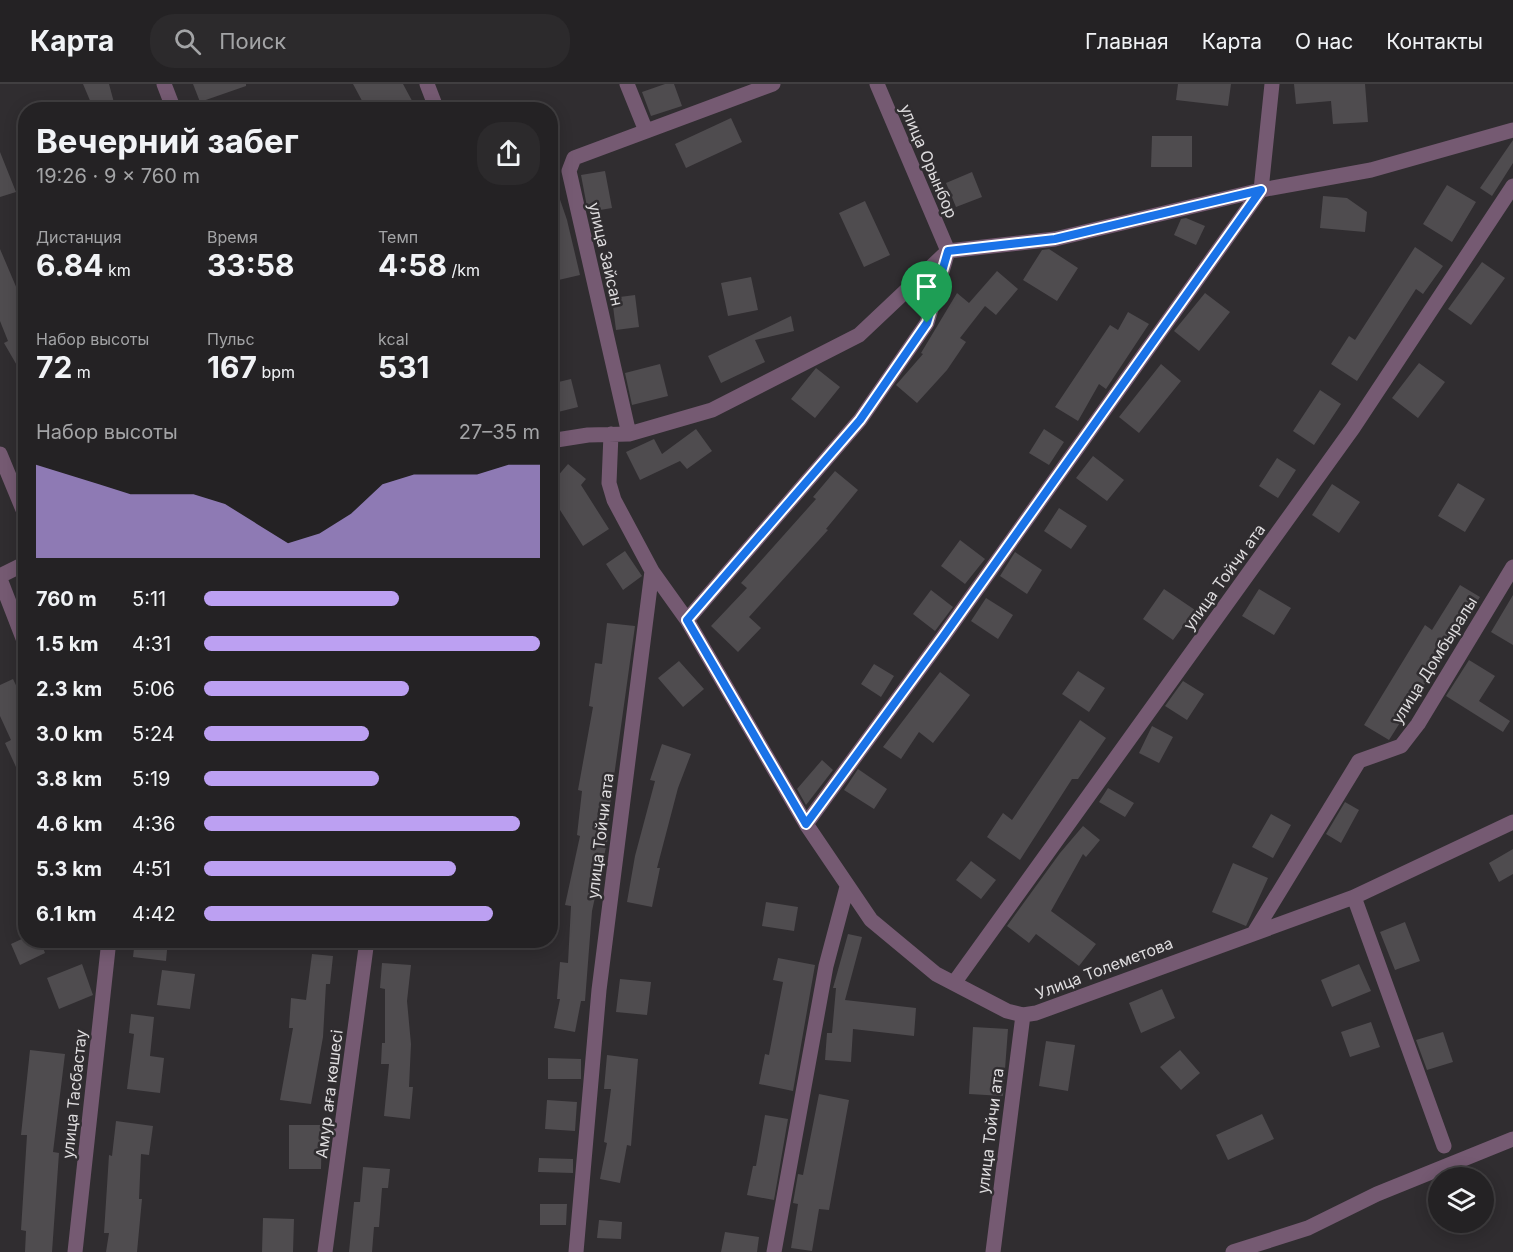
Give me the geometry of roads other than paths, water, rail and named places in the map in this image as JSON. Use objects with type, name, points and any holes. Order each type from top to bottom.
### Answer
[{"type":"street","points":[[164,84],[171,102]]},
{"type":"street","points":[[427,84],[435,102]]},
{"type":"street","points":[[627,84],[646,131]]},
{"type":"street","name":"улица Зайсан","points":[[628,434],[569,171],[574,158],[772,84]]},
{"type":"street","name":"улица Орынбор","points":[[877,84],[948,251]]},
{"type":"street","points":[[806,824],[936,646],[1261,190],[1272,84]]},
{"type":"street","points":[[558,440],[628,434],[712,410],[859,335],[948,251],[1055,239],[1261,190],[1371,171],[1513,130]]},
{"type":"street","name":"улица Тойчи ата","points":[[954,984],[1353,428],[1513,186]]},
{"type":"street","points":[[687,620],[860,420],[927,323],[948,251]]},
{"type":"street","points":[[611,434],[609,483],[614,500],[652,572]]},
{"type":"street","points":[[0,454],[18,498]]},
{"type":"street","points":[[18,567],[0,577],[18,625]]},
{"type":"street","name":"улица Домбыралы","points":[[1254,933],[1359,761],[1401,746],[1513,567]]},
{"type":"street","name":"улица Тойчи ата","points":[[576,1252],[599,990],[652,572]]},
{"type":"street","name":"Улица Толеметова","points":[[652,572],[687,620],[806,824],[871,920],[936,974],[1007,1011],[1023,1015],[1036,1013],[1354,897],[1513,822]]},
{"type":"street","points":[[774,1252],[826,966],[847,887]]},
{"type":"street","points":[[1354,897],[1444,1146]]},
{"type":"street","name":"улица Тасбастау","points":[[75,1252],[108,948]]},
{"type":"street","name":"Амур аға көшесі","points":[[325,1252],[366,948]]},
{"type":"street","name":"улица Тойчи ата","points":[[993,1252],[1023,1015]]},
{"type":"street","points":[[1233,1252],[1308,1228],[1377,1194],[1513,1139]]}]
